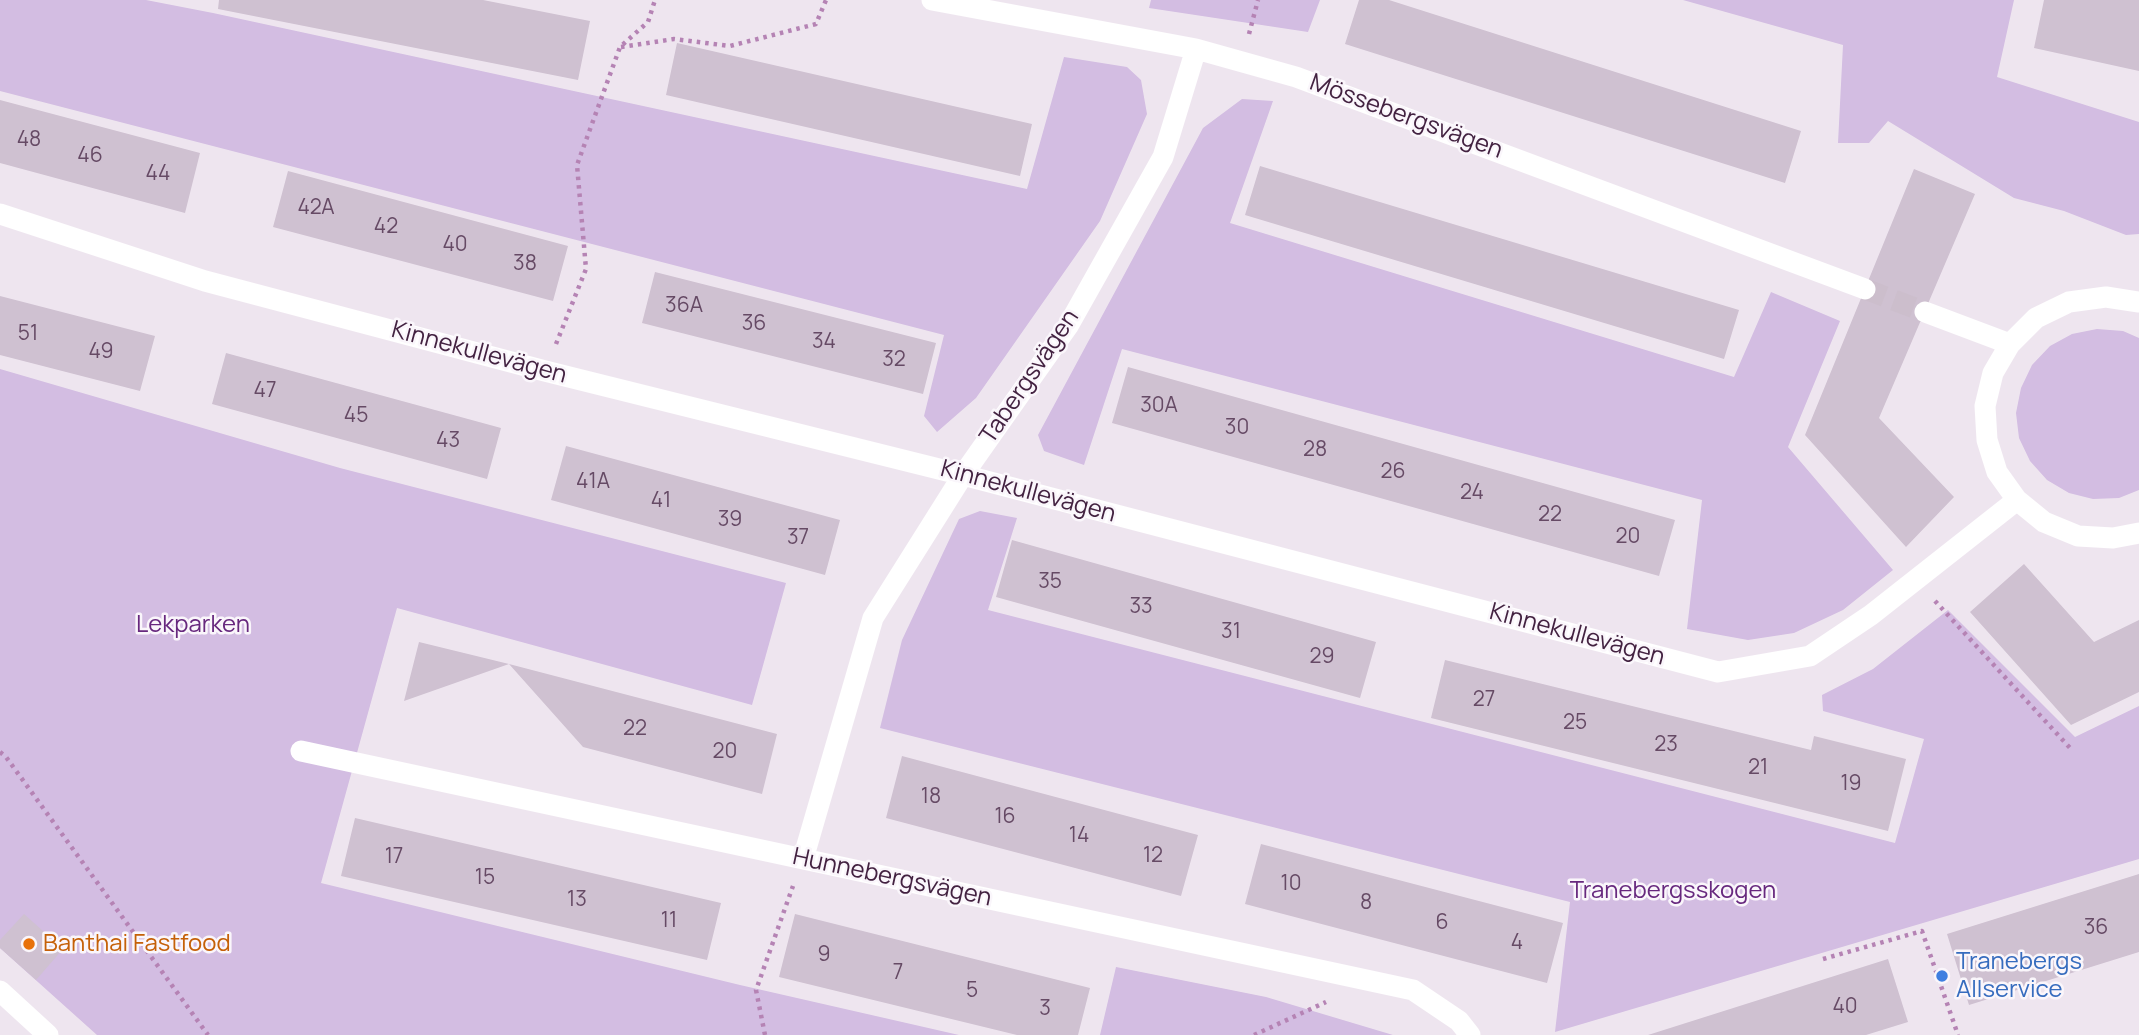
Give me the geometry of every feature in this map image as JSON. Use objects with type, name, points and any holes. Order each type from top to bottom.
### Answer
[{"type":"street","name":"Mössebergsvägen","points":[[932,0],[1196,49],[1296,77],[1865,289]]},
{"type":"street","name":"Tabergsvägen","points":[[803,859],[873,618],[963,475],[1068,326],[1163,157],[1196,49]]},
{"type":"street","name":"Kinnekullevägen","points":[[0,214],[205,281],[1718,672],[1810,656],[1871,615],[2017,500]]},
{"type":"street","points":[[2139,302],[2106,297],[2069,302],[2036,318],[2010,344],[1993,373],[1985,406],[1987,440],[1997,472],[2017,500],[2044,522],[2078,536],[2113,538],[2139,533]]},
{"type":"street","points":[[1925,312],[2010,344]]},
{"type":"street","name":"Hunnebergsvägen","points":[[301,751],[1413,990],[1459,1021],[1470,1035]]},
{"type":"street","points":[[0,991],[48,1035]]},
{"type":"path","points":[[545,371],[586,269],[577,165],[620,47],[648,22],[655,0]]},
{"type":"path","points":[[620,47],[674,39],[730,46],[817,24],[826,0]]},
{"type":"path","points":[[1251,28],[1258,0]]},
{"type":"path","points":[[1916,580],[2071,749]]},
{"type":"path","points":[[0,752],[208,1035]]},
{"type":"path","points":[[765,1035],[756,990],[803,859]]},
{"type":"path","points":[[1823,960],[1922,931],[1958,1035]]},
{"type":"path","points":[[1254,1035],[1370,981]]},
{"type":"green space","points":[[0,0],[146,0],[1027,189],[1064,57],[1127,67],[1141,80],[1147,114],[1100,221],[976,398],[937,432],[924,416],[944,335],[0,91]]},
{"type":"green space","points":[[1151,0],[1320,0],[1308,32],[1149,8]]},
{"type":"green space","points":[[1683,0],[2014,0],[1997,77],[2139,122],[2139,234],[2126,235],[2064,211],[2014,198],[1888,121],[1869,143],[1838,143],[1843,45]]},
{"type":"green space","points":[[1242,99],[1273,101],[1230,223],[1734,377],[1771,292],[1840,321],[1788,447],[1893,570],[1843,610],[1794,633],[1748,640],[1687,629],[1702,500],[1122,349],[1084,465],[1044,451],[1038,435],[1203,128]]},
{"type":"green space","points":[[2097,329],[2123,331],[2139,338],[2139,490],[2119,498],[2093,499],[2069,493],[2047,480],[2030,461],[2019,438],[2016,413],[2021,388],[2032,365],[2050,346],[2072,334]]},
{"type":"green space","name":"Lekparken","points":[[0,369],[340,468],[786,583],[752,705],[397,608],[321,883],[740,985],[959,1035],[97,1035],[0,948]]},
{"type":"green space","name":"Tranebergsskogen","points":[[980,511],[1017,518],[988,610],[1895,843],[1924,739],[1823,711],[1822,695],[1873,669],[1948,610],[2075,737],[2139,706],[2139,859],[1555,1032],[1570,902],[880,728],[902,640],[959,519]]},
{"type":"green space","points":[[1116,967],[1266,997],[1393,1035],[1100,1035]]},
{"type":"building","points":[[219,0],[483,0],[590,21],[578,80],[218,9]]},
{"type":"building","points":[[1359,0],[1389,0],[1801,131],[1785,183],[1345,44]]},
{"type":"building","points":[[2044,0],[2139,0],[2139,71],[2034,48]]},
{"type":"building","points":[[677,43],[1032,124],[1020,176],[666,95]]},
{"type":"building","points":[[0,100],[200,153],[185,213],[0,163]]},
{"type":"building","points":[[1260,166],[1739,310],[1724,359],[1245,215]]},
{"type":"building","points":[[1914,169],[1975,194],[1879,418],[1954,497],[1906,547],[1805,435]]},
{"type":"building","points":[[288,171],[568,246],[553,301],[273,227]]},
{"type":"building","points":[[655,272],[936,343],[923,394],[642,323]]},
{"type":"building","points":[[0,296],[155,336],[140,391],[0,355]]},
{"type":"building","points":[[226,353],[501,428],[487,479],[212,404]]},
{"type":"building","points":[[1128,367],[1675,520],[1659,576],[1112,423]]},
{"type":"building","points":[[566,446],[840,520],[825,575],[551,500]]},
{"type":"building","points":[[1012,540],[1376,642],[1360,698],[996,597]]},
{"type":"building","points":[[2024,564],[2094,642],[2139,620],[2139,692],[2071,725],[1970,612]]},
{"type":"building","points":[[419,642],[509,664],[404,701]]},
{"type":"building","points":[[1445,660],[1811,750],[1814,736],[1906,759],[1888,831],[1431,718]]},
{"type":"building","points":[[509,664],[777,734],[762,794],[583,747]]},
{"type":"building","points":[[902,756],[1198,835],[1181,896],[886,818]]},
{"type":"building","points":[[355,818],[721,903],[707,960],[341,876]]},
{"type":"building","points":[[1261,844],[1563,923],[1547,983],[1245,904]]},
{"type":"building","points":[[2139,874],[2139,952],[1969,1005],[1947,934]]},
{"type":"building","name":"Banthai Fastfood","points":[[24,914],[63,949],[36,980],[0,948],[0,940]]},
{"type":"building","points":[[795,914],[1090,988],[1078,1035],[1017,1035],[779,977]]},
{"type":"building","points":[[1888,959],[1908,1022],[1866,1035],[1648,1035]]},
{"type":"tunnel","points":[[1865,289],[1925,312]]},
{"type":"place","name":"Banthai Fastfood","points":[[29,944]]},
{"type":"place","name":"Tranebergs Allservice","points":[[1942,976]]}]
